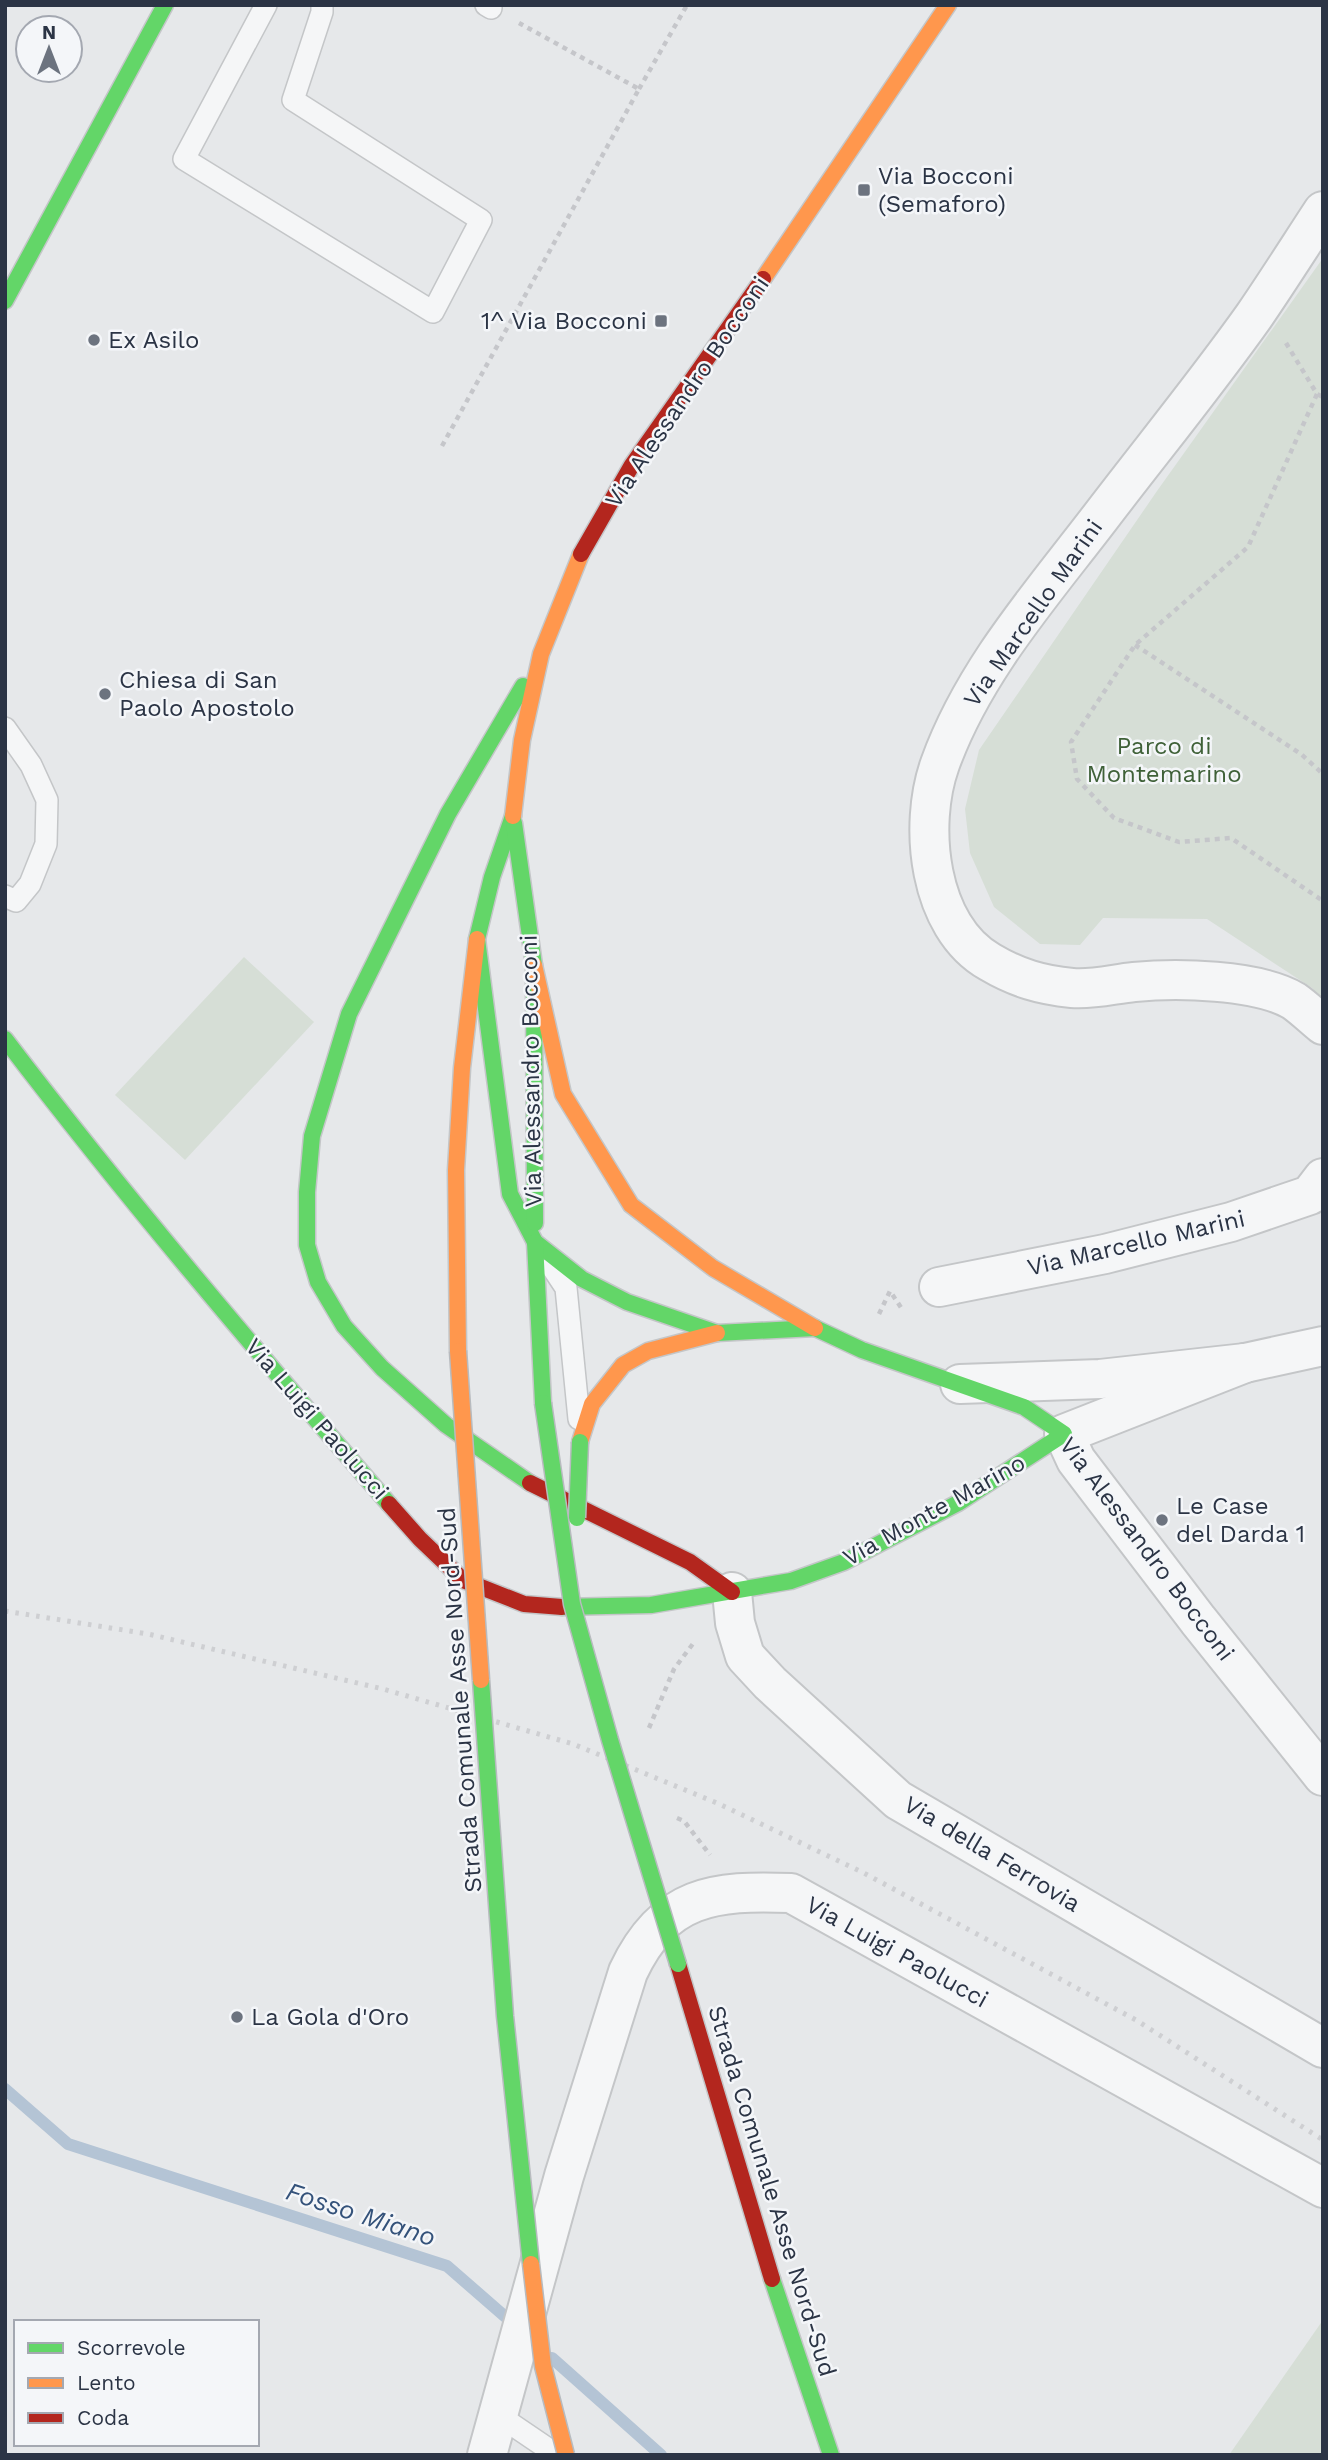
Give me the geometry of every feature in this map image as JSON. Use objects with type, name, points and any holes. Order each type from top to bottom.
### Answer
[{"type":"main road","points":[[5,301],[165,5]]},
{"type":"main road","name":"Via Alessandro Bocconi","points":[[477,939],[492,877],[513,817],[522,740],[541,654],[583,550],[632,465],[786,246],[948,5]]},
{"type":"main road","points":[[541,654],[448,814],[349,1014],[312,1136],[307,1192],[307,1245],[318,1282],[344,1325],[382,1368],[446,1425],[530,1483],[690,1562],[732,1592]]},
{"type":"main road","name":"Via Alessandro Bocconi","points":[[513,817],[534,965],[563,1094],[631,1205],[713,1268],[815,1328],[862,1350],[1024,1407],[1064,1434]]},
{"type":"main road","points":[[477,939],[510,1194],[535,1242],[582,1279],[626,1303],[717,1333]]},
{"type":"main road","name":"Strada Comunale Asse Nord-Sud","points":[[477,939],[462,1069],[456,1170],[458,1351],[505,2016],[522,2192],[543,2366],[566,2455]]},
{"type":"main road","name":"Via Alessandro Bocconi","points":[[534,965],[535,1242]]},
{"type":"main road","name":"Via Luigi Paolucci","points":[[5,1040],[83,1141],[310,1413],[420,1539],[463,1580],[524,1604],[547,1607],[652,1605],[732,1592]]},
{"type":"main road","name":"Strada Comunale Asse Nord-Sud","points":[[535,1242],[543,1403],[572,1604],[610,1740],[764,2253],[831,2455]]},
{"type":"main road","points":[[572,1604],[580,1442],[592,1404],[622,1365],[648,1351],[717,1333],[815,1328]]},
{"type":"main road","name":"Via Monte Marino","points":[[732,1592],[790,1581],[844,1562],[958,1503],[1064,1434]]},
{"type":"street","name":"Via Marcello Marini","points":[[1323,211],[1253,317],[1017,626],[974,691],[939,767],[930,814],[932,866],[943,906],[963,938],[986,960],[1028,981],[1076,989],[1138,982],[1189,981],[1250,986],[1292,1000],[1323,1025]]},
{"type":"street","name":"Via Marcello Marini","points":[[939,1287],[1105,1254],[1231,1222],[1310,1195],[1323,1178]]},
{"type":"street","name":"Via Monte Marino","points":[[960,1384],[1100,1379],[1245,1363],[1323,1346]]},
{"type":"street","name":"Via Monte Marino","points":[[1064,1434],[1245,1363]]},
{"type":"street","name":"Via Alessandro Bocconi","points":[[1064,1434],[1076,1460],[1198,1620],[1323,1776]]},
{"type":"street","name":"Via della Ferrovia","points":[[732,1592],[735,1623],[745,1656],[770,1683],[898,1800],[1323,2048]]},
{"type":"street","name":"Via Luigi Paolucci","points":[[486,2455],[541,2255],[624,1984],[639,1947],[657,1926],[695,1902],[744,1891],[791,1893],[1323,2188]]},
{"type":"lane","points":[[266,5],[184,159],[433,312],[481,220],[293,100],[322,5]]},
{"type":"lane","points":[[5,728],[31,765],[47,800],[46,844],[30,884],[11,898]]},
{"type":"lane","points":[[535,1242],[566,1288],[580,1442]]},
{"type":"lane","points":[[502,2398],[557,2455]]},
{"type":"path","points":[[442,446],[687,5]]},
{"type":"path","points":[[489,7],[639,89]]},
{"type":"path","points":[[1253,317],[1282,335],[1317,394],[1323,397]]},
{"type":"path","points":[[1317,394],[1248,547],[1135,645],[1071,742],[1077,779],[1114,818],[1179,842],[1231,838],[1323,901]]},
{"type":"path","points":[[1135,645],[1301,754],[1323,774]]},
{"type":"path","points":[[862,1350],[890,1291],[906,1314],[939,1287]]},
{"type":"path","points":[[647,1733],[674,1669]]},
{"type":"green space","name":"Parco di Montemarino","points":[[1323,258],[1323,1001],[1312,988],[1207,919],[1103,918],[1080,945],[1040,944],[994,907],[970,853],[965,809],[979,750],[1157,491]]},
{"type":"green space","points":[[244,957],[314,1022],[185,1160],[115,1095]]},
{"type":"green space","points":[[1323,2320],[1323,2455],[1229,2455]]},
{"type":"waterway","name":"Fosso Miano","points":[[5,2089],[68,2144],[447,2266],[517,2327]]},
{"type":"waterway","name":"Fosso Miano","points":[[552,2358],[661,2455]]},
{"type":"railway","points":[[5,1611],[148,1634],[383,1689],[573,1744],[717,1803],[862,1872],[1136,2020],[1323,2140]]},
{"type":"traffic: fast","points":[[5,301],[165,5]]},
{"type":"traffic: fast","points":[[523,686],[448,814],[349,1014],[312,1136],[307,1192],[307,1245],[318,1282],[344,1326],[382,1368],[446,1425],[530,1483]]},
{"type":"traffic: fast","points":[[513,816],[492,877],[477,939],[510,1194],[535,1242],[582,1279],[627,1302],[717,1333],[815,1328]]},
{"type":"traffic: fast","points":[[514,823],[534,965],[535,1223]]},
{"type":"traffic: fast","points":[[5,1039],[193,1274],[389,1504]]},
{"type":"traffic: fast","points":[[535,1242],[543,1403]]},
{"type":"traffic: fast","points":[[562,1607],[651,1605],[791,1581],[844,1562],[958,1503],[1064,1434],[1024,1407],[862,1350],[815,1328]]},
{"type":"traffic: fast","points":[[543,1403],[572,1604],[678,1964]]},
{"type":"traffic: fast","points":[[577,1518],[580,1442]]},
{"type":"traffic: fast","points":[[481,1680],[505,2016],[531,2264]]},
{"type":"traffic: fast","points":[[772,2279],[831,2455]]},
{"type":"traffic: slow","points":[[763,279],[948,5]]},
{"type":"traffic: slow","points":[[513,816],[522,740],[541,654],[581,554]]},
{"type":"traffic: slow","points":[[458,1351],[456,1170],[462,1068],[477,939]]},
{"type":"traffic: slow","points":[[534,965],[563,1094],[631,1205],[713,1268],[815,1328]]},
{"type":"traffic: slow","points":[[580,1442],[592,1404],[623,1365],[648,1351],[717,1333]]},
{"type":"traffic: slow","points":[[458,1351],[481,1680]]},
{"type":"traffic: slow","points":[[531,2264],[543,2366],[566,2455]]},
{"type":"traffic: jam","points":[[581,554],[632,465],[763,279]]},
{"type":"traffic: jam","points":[[530,1483],[690,1562],[732,1592]]},
{"type":"traffic: jam","points":[[389,1504],[420,1539],[463,1580],[524,1604],[562,1607]]},
{"type":"traffic: jam","points":[[678,1964],[772,2279]]},
{"type":"place","name":"Via Bocconi (Semaforo)","points":[[864,190]]},
{"type":"place","name":"1^ Via Bocconi","points":[[661,321]]},
{"type":"place","name":"Ex Asilo","points":[[94,340]]},
{"type":"place","name":"Chiesa di San Paolo Apostolo","points":[[105,694]]},
{"type":"place","name":"Le Case del Darda 1","points":[[1162,1520]]},
{"type":"place","name":"La Gola d'Oro","points":[[237,2017]]}]
